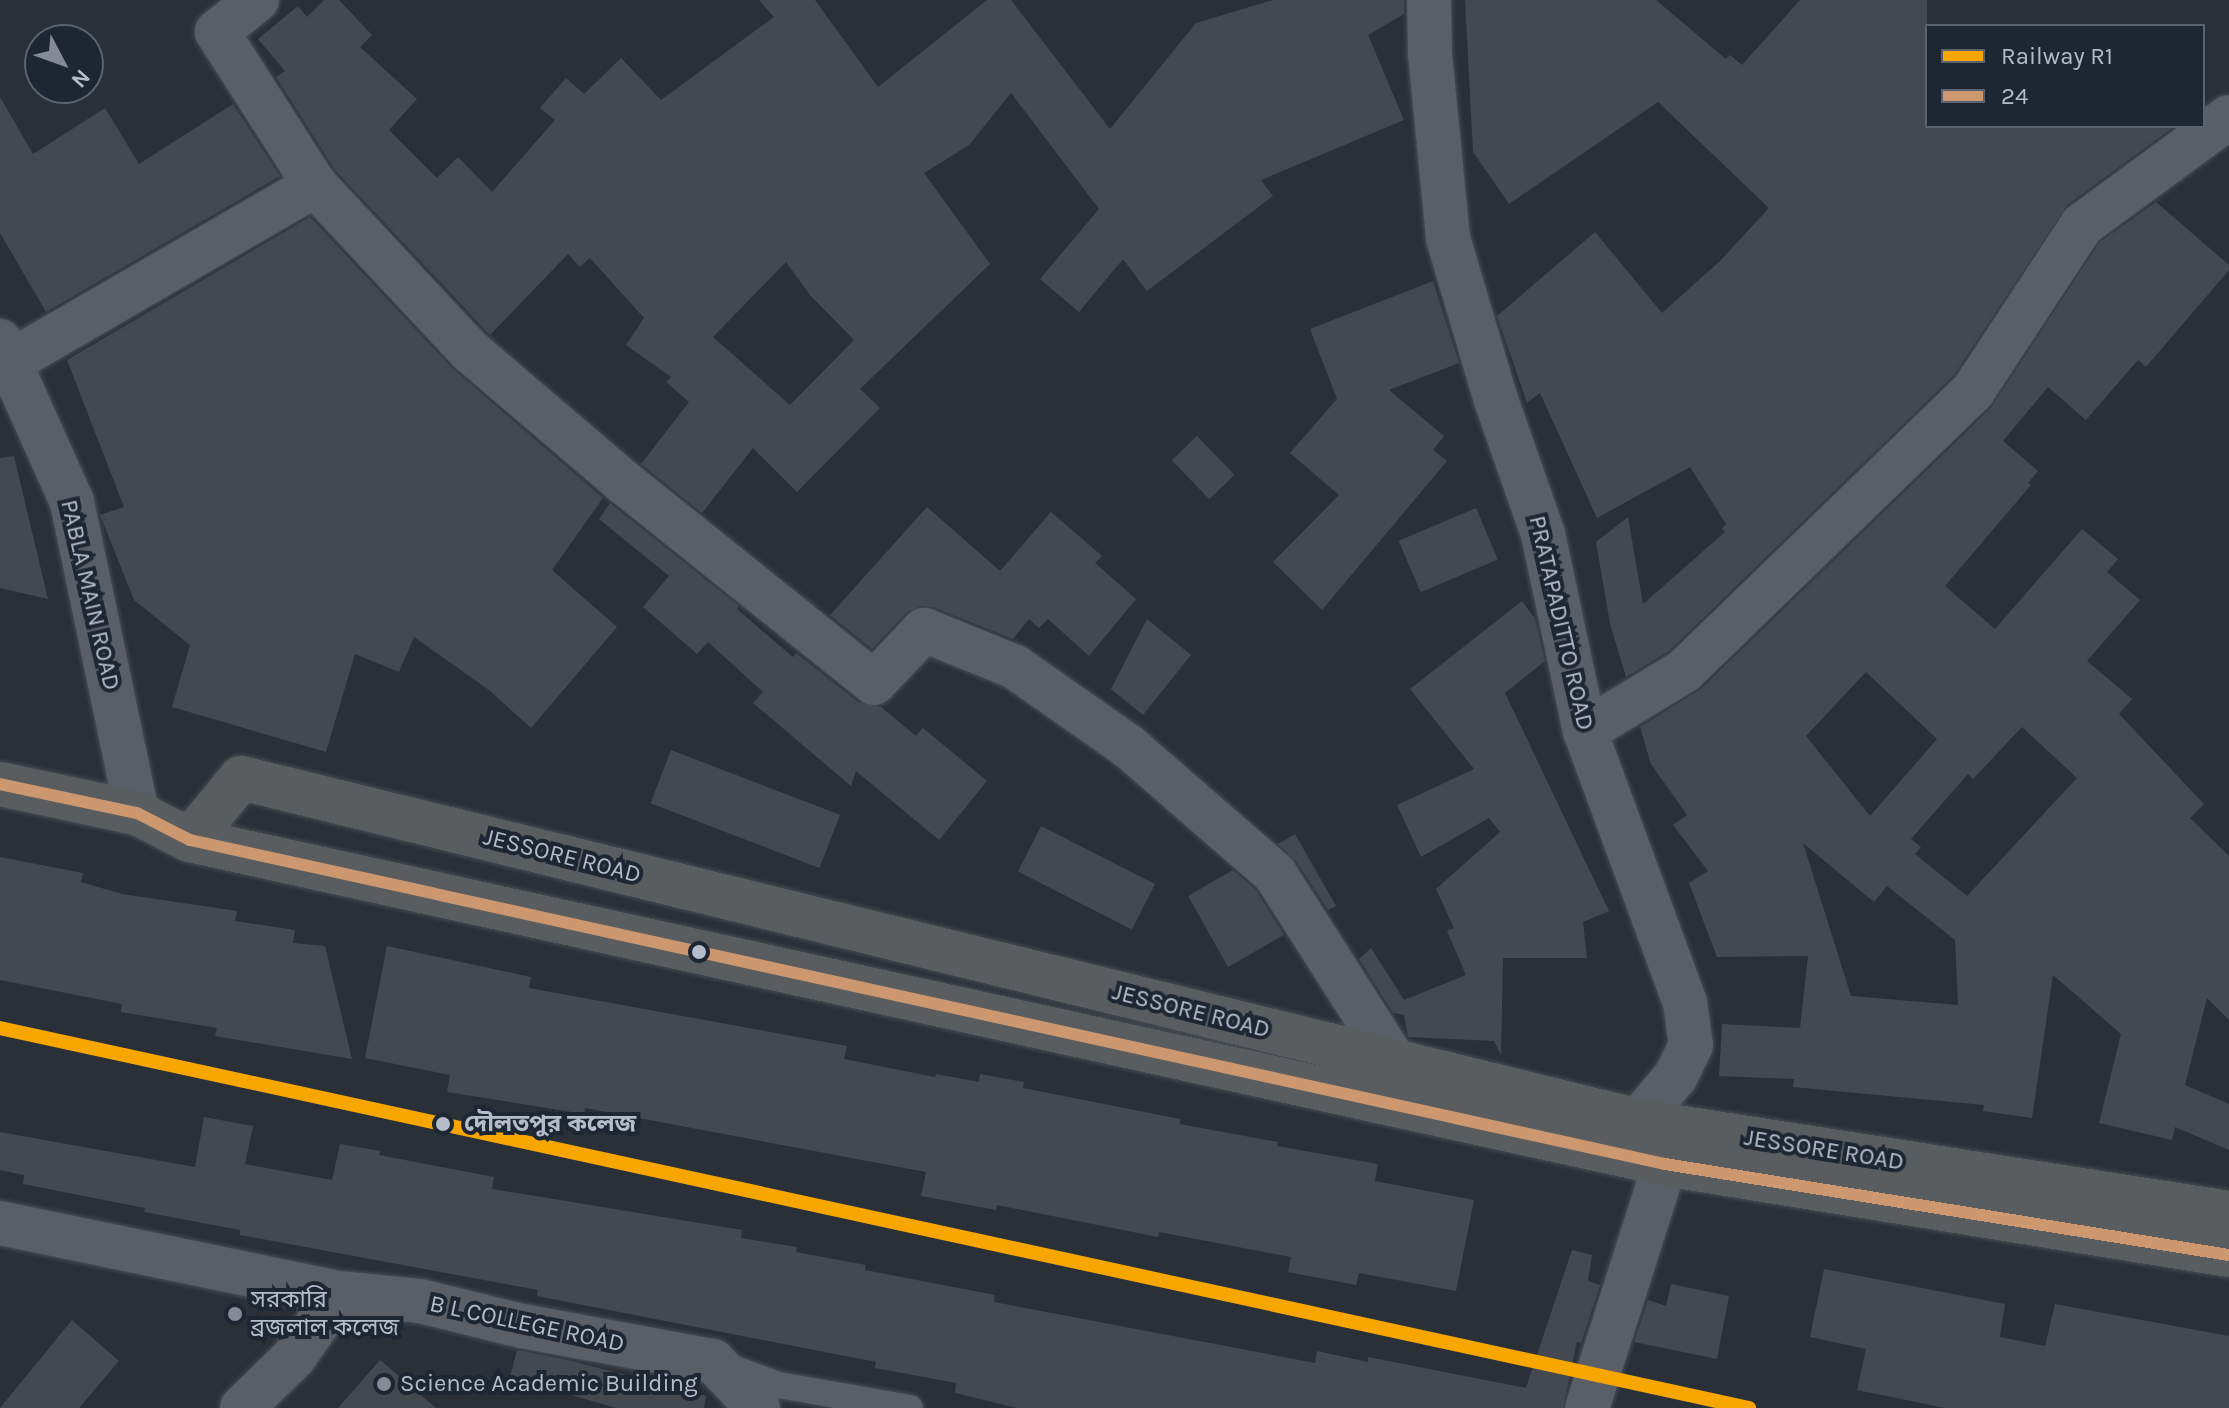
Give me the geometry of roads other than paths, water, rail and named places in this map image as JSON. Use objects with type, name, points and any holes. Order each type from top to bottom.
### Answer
[{"type":"highway","name":"JESSORE ROAD","points":[[190,840],[241,778],[1638,1121],[2229,1213]]},
{"type":"highway","name":"JESSORE ROAD","points":[[0,784],[137,813],[190,840],[1665,1164],[2229,1255]]},
{"type":"street","points":[[257,0],[217,32],[315,185],[470,351],[621,480],[874,683],[924,630],[1015,667],[1128,746],[1275,874],[1394,1061]]},
{"type":"street","name":"PRATAPADITTO ROAD","points":[[1429,0],[1430,54],[1448,238],[1496,400],[1543,534],[1585,731],[1685,1003],[1691,1045],[1676,1076],[1638,1121]]},
{"type":"street","points":[[1585,731],[1684,671],[1973,391],[2082,225],[2229,117]]},
{"type":"street","points":[[5,351],[315,185]]},
{"type":"street","name":"PABLA MAIN ROAD","points":[[5,351],[72,502],[137,813]]},
{"type":"street","points":[[1587,1408],[1665,1164],[1635,1139],[1638,1121]]},
{"type":"street","name":"B L COLLEGE ROAD","points":[[0,1223],[339,1293],[420,1301],[522,1326],[713,1361]]},
{"type":"street","points":[[242,1408],[294,1357],[339,1293]]},
{"type":"street","points":[[713,1361],[758,1408]]},
{"type":"lane","name":"B L COLLEGE ROAD","points":[[713,1361],[779,1385],[910,1408]]},
{"type":"rail line","name":"R1","points":[[0,1028],[1749,1408]]},
{"type":"place","name":"দৌলতপুর কলেজ","points":[[443,1124]]},
{"type":"place","name":"সরকারি ব্রজলাল কলেজ","points":[[235,1314]]},
{"type":"place","name":"Science Academic Building","points":[[384,1384]]}]
